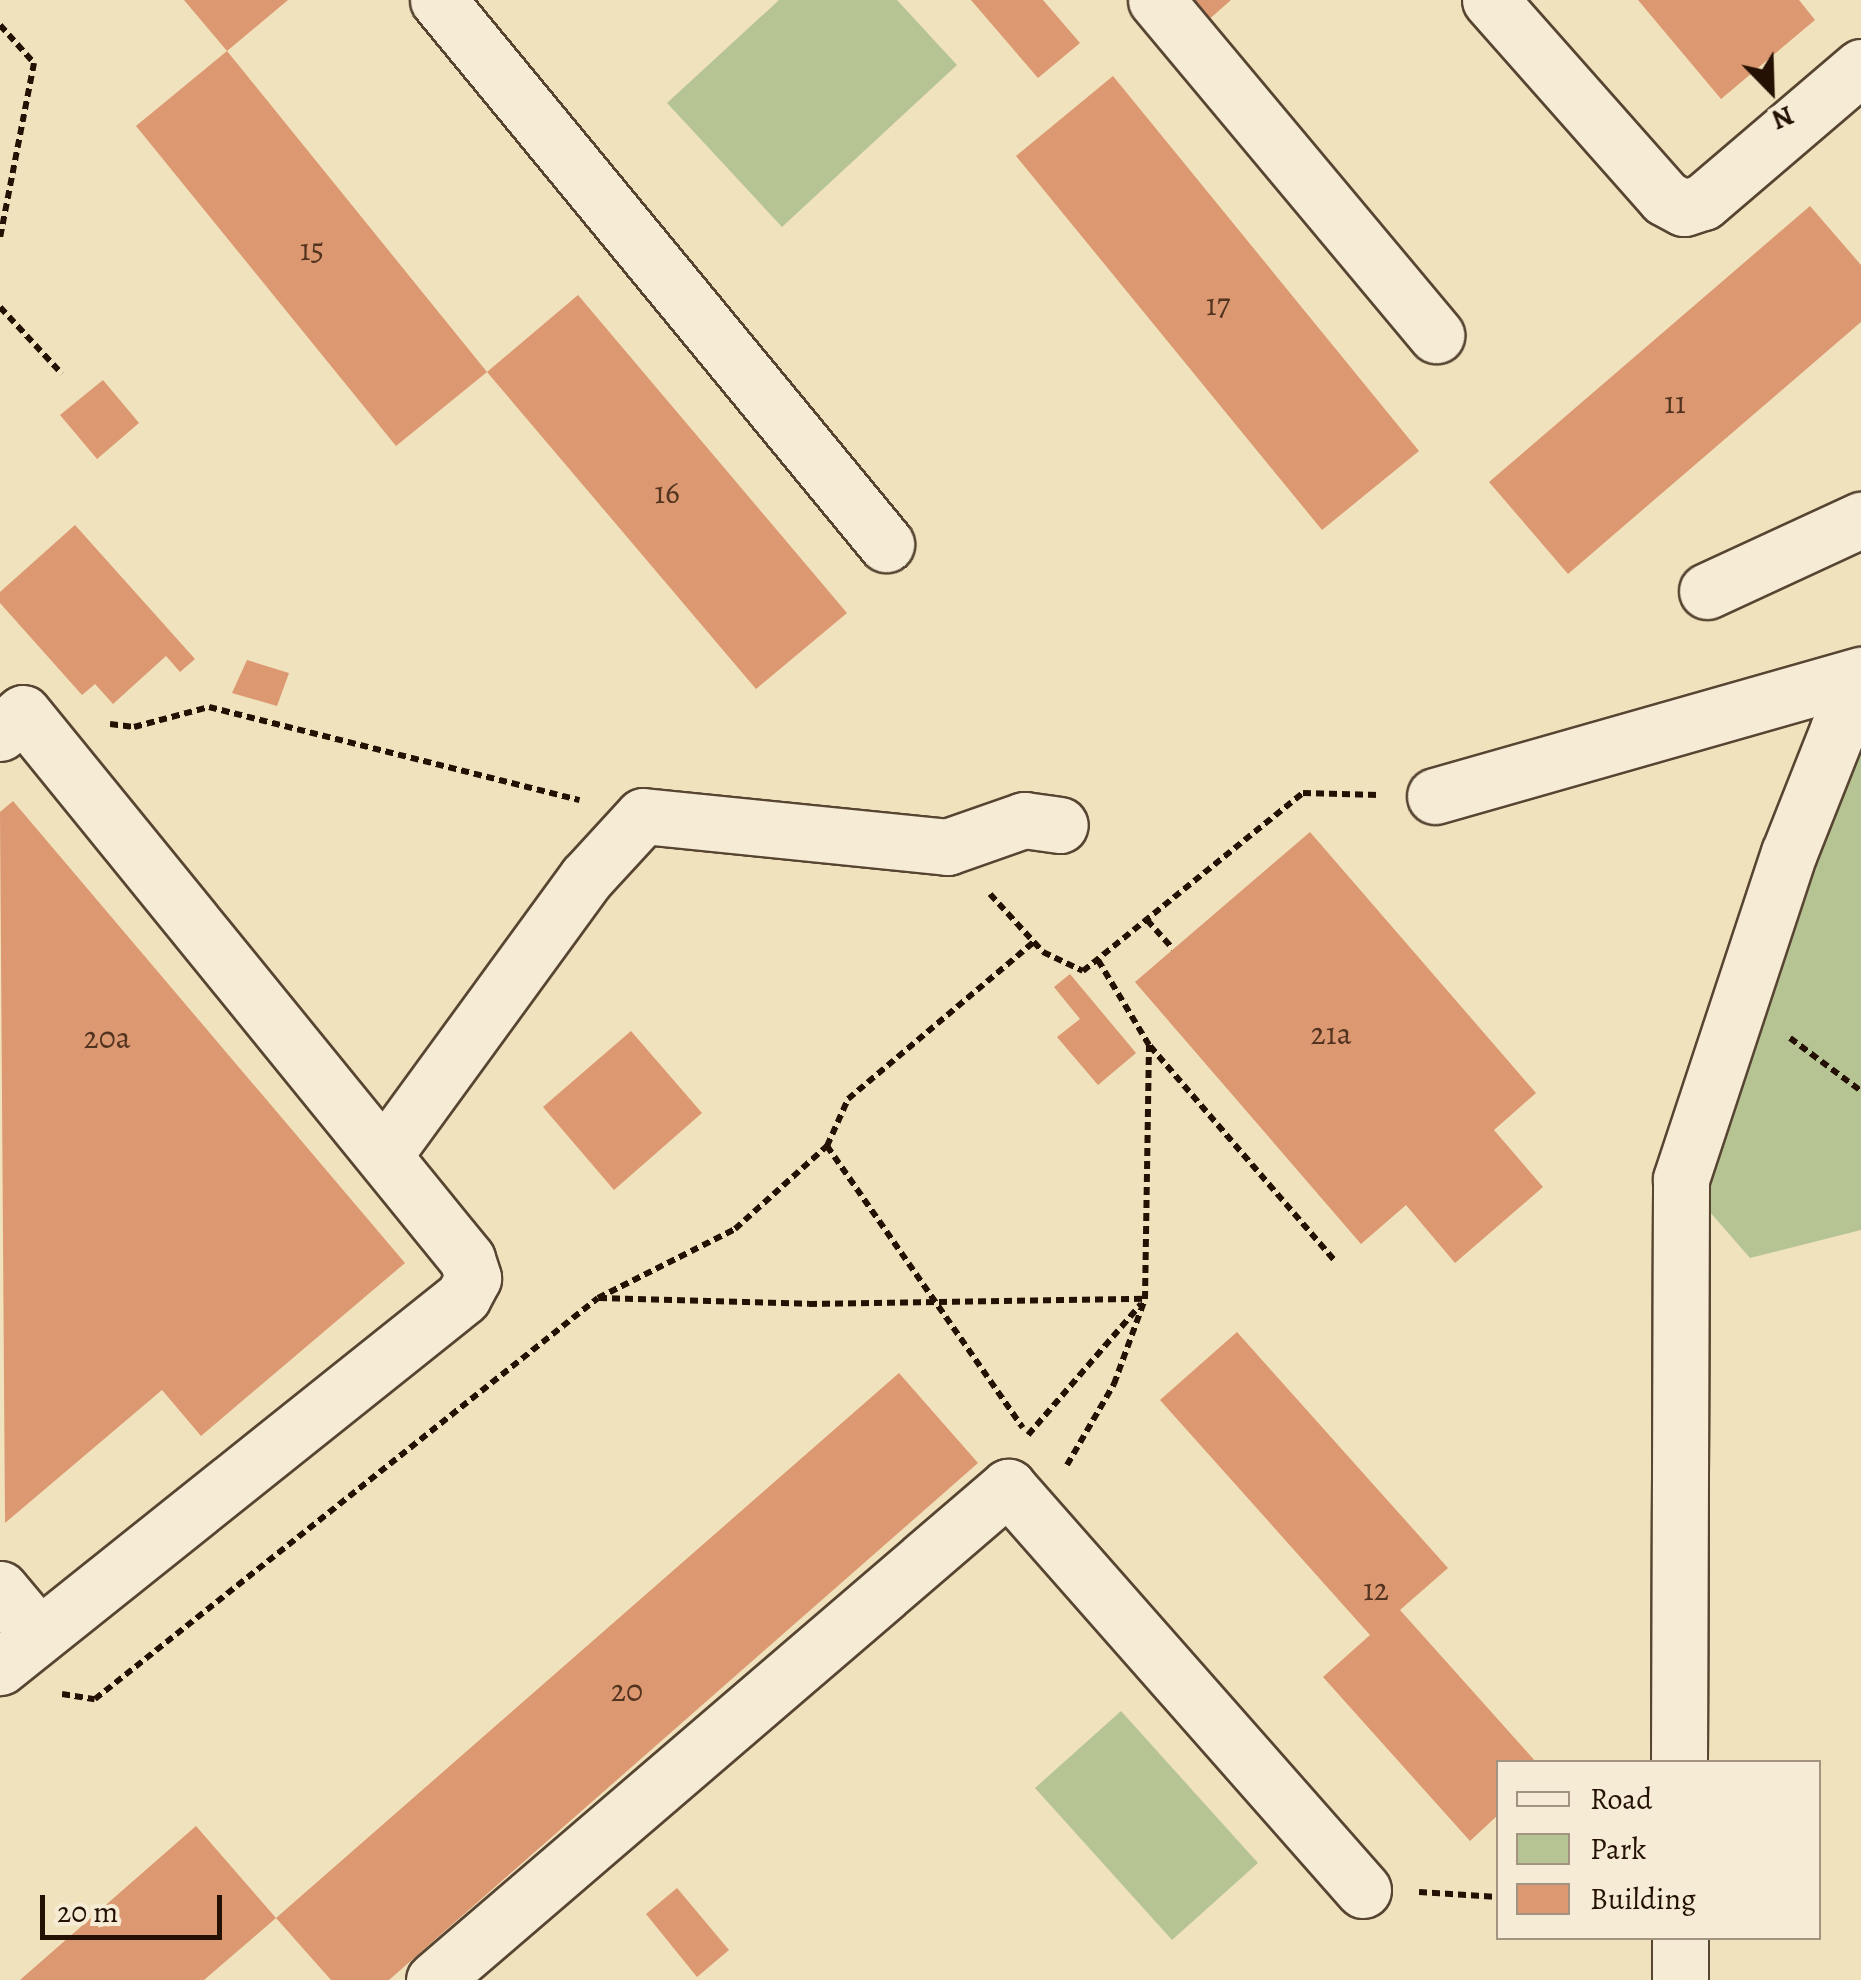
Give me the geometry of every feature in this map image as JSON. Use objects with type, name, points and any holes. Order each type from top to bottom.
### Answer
[{"type":"street","points":[[438,0],[886,544]]},
{"type":"street","points":[[1156,0],[1436,335]]},
{"type":"street","points":[[1490,0],[1665,198],[1684,208],[1704,202],[1861,68]]},
{"type":"street","points":[[1708,591],[1861,520]]},
{"type":"street","points":[[1435,796],[1861,675]]},
{"type":"street","points":[[1679,1760],[1682,1179],[1737,998],[1838,729],[1861,714]]},
{"type":"street","points":[[0,1589],[18,1650],[463,1297],[473,1278],[467,1258],[384,1155],[11,723]]},
{"type":"street","points":[[384,1155],[586,878],[643,816],[946,847],[1024,820],[1060,825]]},
{"type":"street","points":[[467,1969],[1022,1503],[1363,1890]]},
{"type":"street","points":[[1680,1940],[1680,1980]]},
{"type":"path","points":[[0,25],[34,63],[0,238]]},
{"type":"path","points":[[0,307],[62,374]]},
{"type":"path","points":[[11,723],[134,727],[209,708],[643,816]]},
{"type":"path","points":[[946,847],[1034,942],[1082,971],[1302,793],[1435,796]]},
{"type":"path","points":[[1147,920],[1173,949]]},
{"type":"path","points":[[95,1700],[598,1298],[735,1229],[826,1146],[848,1099],[1034,942]]},
{"type":"path","points":[[1097,960],[1149,1045],[1336,1262]]},
{"type":"path","points":[[1737,998],[1861,1091]]},
{"type":"path","points":[[1022,1503],[1114,1384],[1144,1299],[1149,1045]]},
{"type":"path","points":[[826,1146],[1028,1436]]},
{"type":"path","points":[[598,1298],[1144,1299]]},
{"type":"path","points":[[1022,1503],[1028,1436],[1144,1299]]},
{"type":"path","points":[[1363,1890],[1496,1896]]},
{"type":"green space","points":[[779,0],[897,0],[957,65],[782,227],[667,103]]},
{"type":"green space","points":[[1861,714],[1861,1230],[1750,1258],[1681,1179]]},
{"type":"green space","points":[[1121,1711],[1258,1863],[1172,1940],[1035,1788]]},
{"type":"building","points":[[184,0],[288,0],[227,51]]},
{"type":"building","points":[[971,0],[1043,0],[1080,43],[1038,78]]},
{"type":"building","points":[[1172,0],[1231,0],[1197,30]]},
{"type":"building","points":[[1638,0],[1799,0],[1815,20],[1721,99]]},
{"type":"building","points":[[227,51],[487,372],[396,446],[136,126]]},
{"type":"building","points":[[1113,76],[1419,451],[1322,530],[1016,156]]},
{"type":"building","points":[[1810,206],[1861,265],[1861,322],[1568,574],[1489,482]]},
{"type":"building","points":[[578,295],[847,613],[756,689],[487,372]]},
{"type":"building","points":[[103,380],[139,423],[97,459],[60,415]]},
{"type":"building","points":[[75,525],[195,659],[180,672],[166,656],[113,704],[95,684],[82,695],[0,603],[0,592]]},
{"type":"building","points":[[247,660],[289,673],[277,706],[232,693]]},
{"type":"building","points":[[13,801],[405,1263],[201,1436],[162,1390],[5,1523],[0,812]]},
{"type":"building","points":[[1310,832],[1536,1093],[1494,1130],[1543,1187],[1455,1263],[1406,1205],[1361,1244],[1135,982]]},
{"type":"building","points":[[1070,974],[1136,1053],[1098,1085],[1057,1037],[1080,1019],[1054,987]]},
{"type":"building","points":[[631,1031],[702,1113],[614,1190],[543,1107]]},
{"type":"building","points":[[1237,1332],[1448,1568],[1400,1610],[1534,1760],[1496,1760],[1496,1817],[1470,1841],[1323,1677],[1370,1635],[1160,1400]]},
{"type":"building","points":[[899,1373],[978,1463],[389,1980],[331,1980],[276,1918]]},
{"type":"building","points":[[196,1826],[276,1918],[204,1980],[20,1980]]},
{"type":"building","points":[[677,1888],[729,1950],[697,1977],[646,1914]]}]
